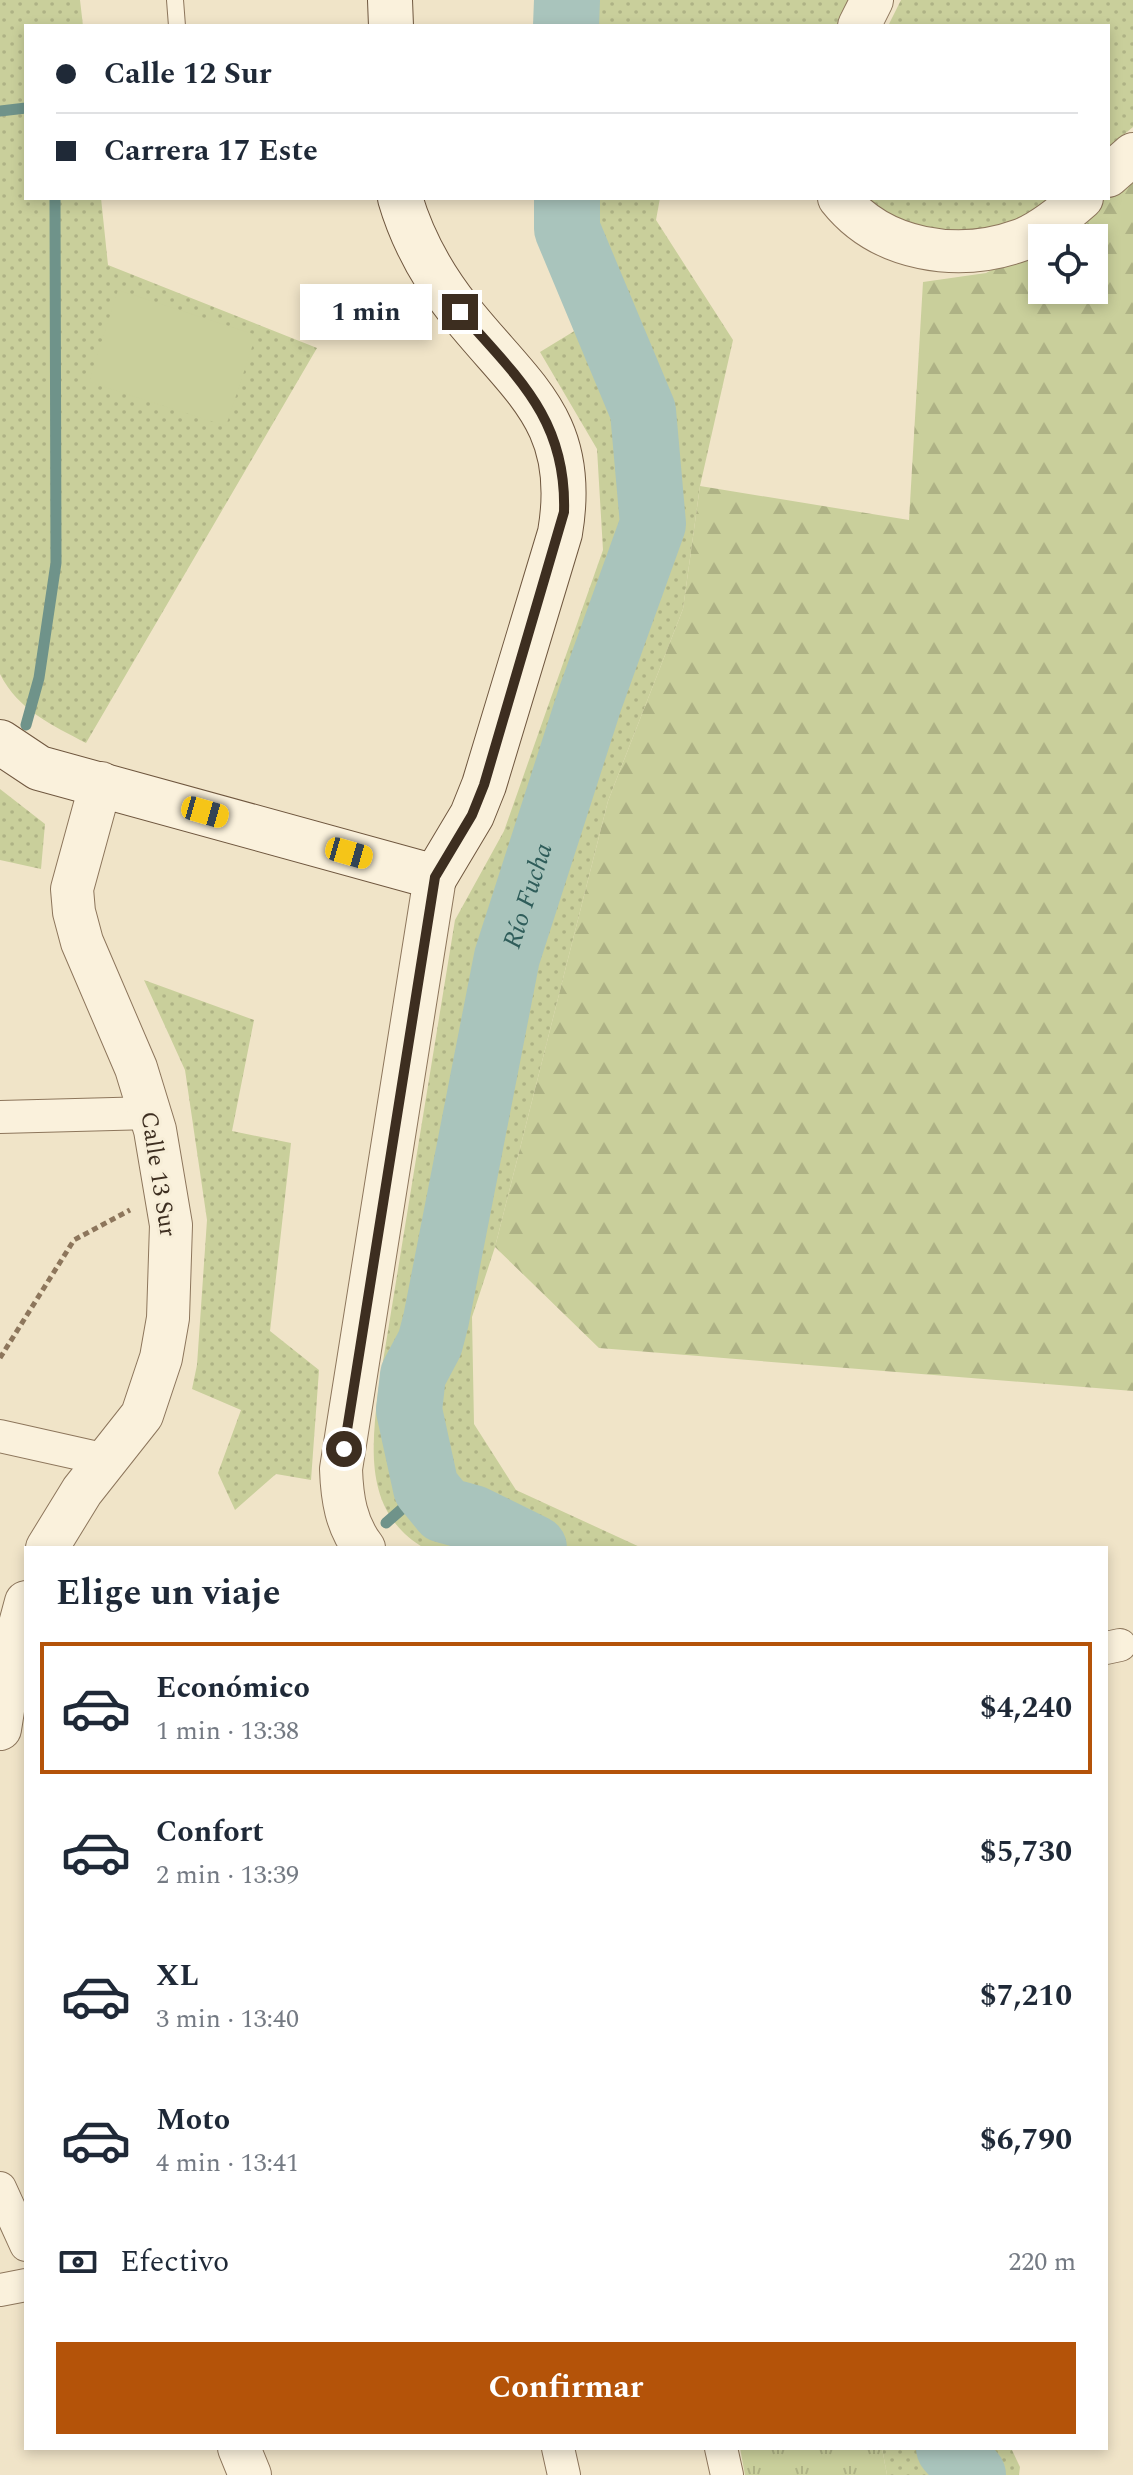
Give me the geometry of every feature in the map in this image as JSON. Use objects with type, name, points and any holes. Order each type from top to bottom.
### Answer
[{"type":"main road","points":[[390,0],[391,24]]},
{"type":"main road","points":[[0,742],[39,768],[435,877],[472,815],[484,785],[560,533],[565,490],[558,446],[540,405],[443,289],[421,251],[401,200]]},
{"type":"street","points":[[860,24],[872,0]]},
{"type":"street","points":[[1110,174],[1133,154]]},
{"type":"street","points":[[841,200],[857,220],[892,241],[954,252],[983,250],[1023,240],[1079,200]]},
{"type":"street","name":"Calle 13 Sur","points":[[48,1546],[82,1491],[142,1415],[161,1358],[171,1272],[166,1191],[151,1113],[136,1068],[82,942],[74,912],[72,889],[101,783]]},
{"type":"street","points":[[357,1538],[341,1469],[435,877]]},
{"type":"street","points":[[0,1117],[151,1113]]},
{"type":"street","points":[[0,1436],[107,1460]]},
{"type":"street","points":[[0,1729],[12,1654],[24,1609]]},
{"type":"street","points":[[0,2188],[24,2241]]},
{"type":"street","points":[[0,2290],[24,2285]]},
{"type":"street","points":[[240,2450],[250,2475]]},
{"type":"street","points":[[558,2450],[564,2475]]},
{"type":"street","points":[[721,2450],[727,2475]]},
{"type":"lane","points":[[175,0],[177,24]]},
{"type":"path","points":[[0,1358],[74,1240],[166,1191]]},
{"type":"green space","points":[[0,0],[80,0],[83,24],[24,24],[24,200],[101,200],[108,265],[317,348],[86,743],[26,707],[7,687],[0,674]]},
{"type":"green space","points":[[551,0],[853,0],[842,24],[553,24]]},
{"type":"green space","points":[[901,0],[1133,0],[1133,127],[1110,146],[1110,24],[889,24]]},
{"type":"green space","points":[[1133,169],[1133,1391],[599,1348],[495,1247],[608,801],[683,609],[700,486],[909,520],[923,282],[986,273],[1028,250],[1028,304],[1108,304],[1108,224],[1069,224],[1098,200],[1110,200],[1110,189]]},
{"type":"green space","points":[[544,200],[660,200],[656,220],[733,340],[700,486],[683,609],[608,801],[495,1247],[472,1317],[474,1424],[516,1490],[638,1546],[421,1546],[405,1534],[391,1517],[376,1479],[374,1437],[378,1392],[455,920],[504,831],[603,550],[597,449],[540,352],[576,330]]},
{"type":"green space","points":[[864,200],[1046,200],[1007,224],[960,236],[927,233]]},
{"type":"green space","points":[[118,290],[256,335],[226,426],[89,382]]},
{"type":"green space","points":[[0,789],[45,824],[41,869],[0,860]]},
{"type":"green space","points":[[144,980],[254,1020],[232,1131],[291,1143],[270,1331],[319,1370],[311,1480],[276,1474],[235,1510],[218,1473],[241,1410],[192,1389],[197,1365],[207,1220],[185,1070]]},
{"type":"green space","points":[[740,2450],[882,2450],[887,2475],[745,2475]]},
{"type":"green space","points":[[882,2450],[1012,2450],[1020,2467],[1019,2475],[887,2475]]},
{"type":"waterway","name":"Río Fucha","points":[[566,24],[567,0]]},
{"type":"waterway","points":[[0,111],[24,108]]},
{"type":"waterway","points":[[26,725],[39,678],[56,563],[55,200]]},
{"type":"waterway","name":"Río Fucha","points":[[530,1546],[473,1518],[444,1510],[426,1488],[409,1410],[413,1375],[430,1343],[436,1320],[507,957],[590,699],[653,524],[643,411],[567,229],[567,200]]},
{"type":"waterway","points":[[386,1523],[426,1488]]},
{"type":"waterway","name":"Río Fucha","points":[[951,2450],[973,2475]]},
{"type":"route","points":[[344,1449],[367,1288],[435,877],[455,847],[484,785],[522,666],[564,512],[563,468],[558,446],[540,405],[460,312]]}]
